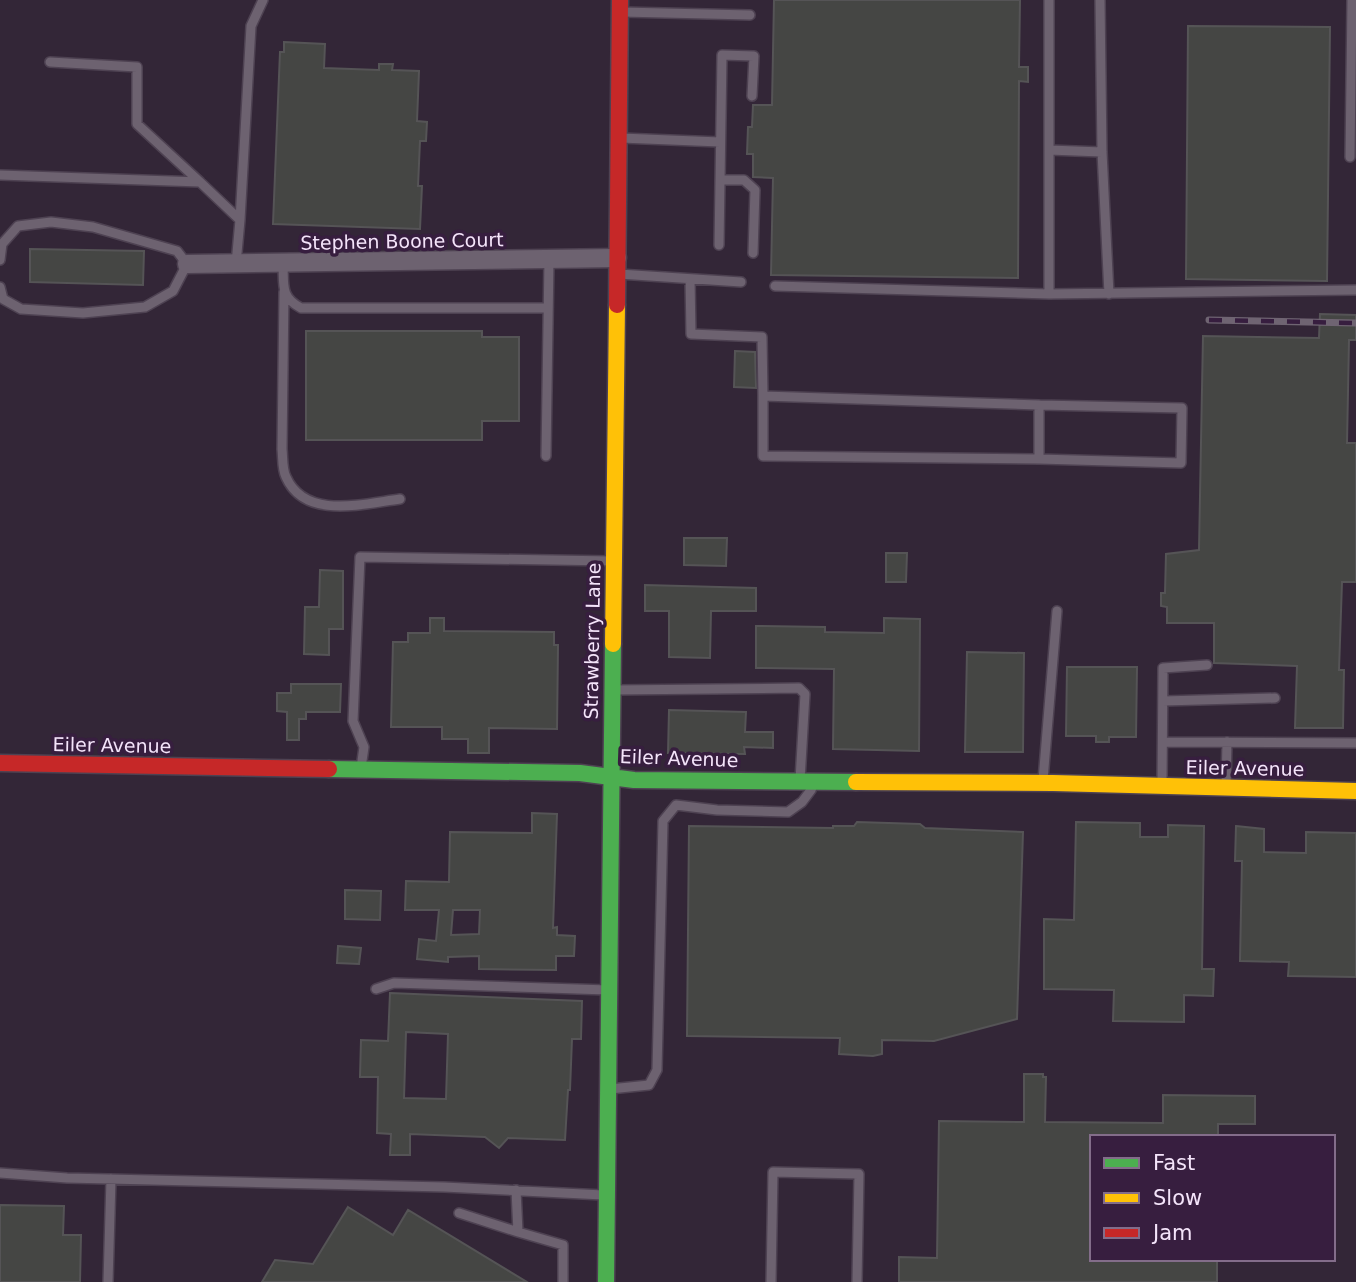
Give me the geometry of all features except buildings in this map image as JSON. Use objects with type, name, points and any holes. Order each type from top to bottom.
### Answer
[{"type":"street","name":"Strawberry Lane","points":[[606,1282],[620,6]]},
{"type":"street","name":"Stephen Boone Court","points":[[187,264],[549,259],[617,266]]},
{"type":"street","name":"Eiler Avenue","points":[[0,763],[580,773],[634,780],[1042,783],[1356,791]]},
{"type":"lane","points":[[236,264],[250,26],[263,0]]},
{"type":"lane","points":[[1049,0],[1049,294]]},
{"type":"lane","points":[[1100,0],[1102,152],[1109,294]]},
{"type":"lane","points":[[1350,157],[1352,0]]},
{"type":"lane","points":[[620,6],[750,15]]},
{"type":"lane","points":[[719,245],[722,55],[754,56],[752,96]]},
{"type":"lane","points":[[50,62],[137,67],[137,124],[240,220]]},
{"type":"lane","points":[[619,138],[720,142]]},
{"type":"lane","points":[[1049,150],[1102,152]]},
{"type":"lane","points":[[0,175],[200,182]]},
{"type":"lane","points":[[720,180],[744,180],[755,190],[753,253]]},
{"type":"lane","points":[[0,260],[2,244],[18,226],[51,222],[93,227],[149,241],[177,251],[187,264],[173,291],[145,307],[83,313],[21,309],[3,299],[0,287]]},
{"type":"lane","points":[[546,456],[549,259]]},
{"type":"lane","points":[[283,264],[282,449],[285,475],[297,495],[321,506],[400,499]]},
{"type":"lane","points":[[617,266],[690,279],[741,282]]},
{"type":"lane","points":[[690,279],[691,334],[762,337],[763,456],[1181,463],[1182,408],[763,396]]},
{"type":"lane","points":[[775,286],[1049,294],[1356,290]]},
{"type":"lane","points":[[284,292],[290,302],[301,308],[548,309]]},
{"type":"lane","points":[[1039,405],[1039,459]]},
{"type":"lane","points":[[360,771],[364,747],[353,721],[360,557],[614,561]]},
{"type":"lane","points":[[1042,783],[1057,611]]},
{"type":"lane","points":[[1162,787],[1163,668],[1207,665]]},
{"type":"lane","points":[[608,1089],[649,1085],[657,1070],[663,821],[676,805],[717,810],[788,812],[802,802],[811,790],[807,782],[805,694],[799,688],[612,690]]},
{"type":"lane","points":[[1163,701],[1275,698]]},
{"type":"lane","points":[[1163,742],[1356,743]]},
{"type":"lane","points":[[1226,788],[1227,742]]},
{"type":"lane","points":[[376,989],[394,983],[609,990]]},
{"type":"lane","points":[[0,1172],[67,1178],[516,1190],[607,1195]]},
{"type":"lane","points":[[771,1282],[773,1172],[859,1174],[857,1282]]},
{"type":"lane","points":[[108,1282],[111,1179]]},
{"type":"lane","points":[[516,1190],[518,1233]]},
{"type":"lane","points":[[459,1213],[563,1245],[563,1282]]},
{"type":"railway","points":[[1209,320],[1356,323]]},
{"type":"traffic: fast","points":[[606,1282],[613,644]]},
{"type":"traffic: fast","points":[[329,769],[580,773],[634,780],[856,782]]},
{"type":"traffic: slow","points":[[613,644],[617,305]]},
{"type":"traffic: slow","points":[[856,782],[1053,783],[1356,791]]},
{"type":"traffic: jam","points":[[617,305],[620,0]]},
{"type":"traffic: jam","points":[[0,763],[329,769]]}]
